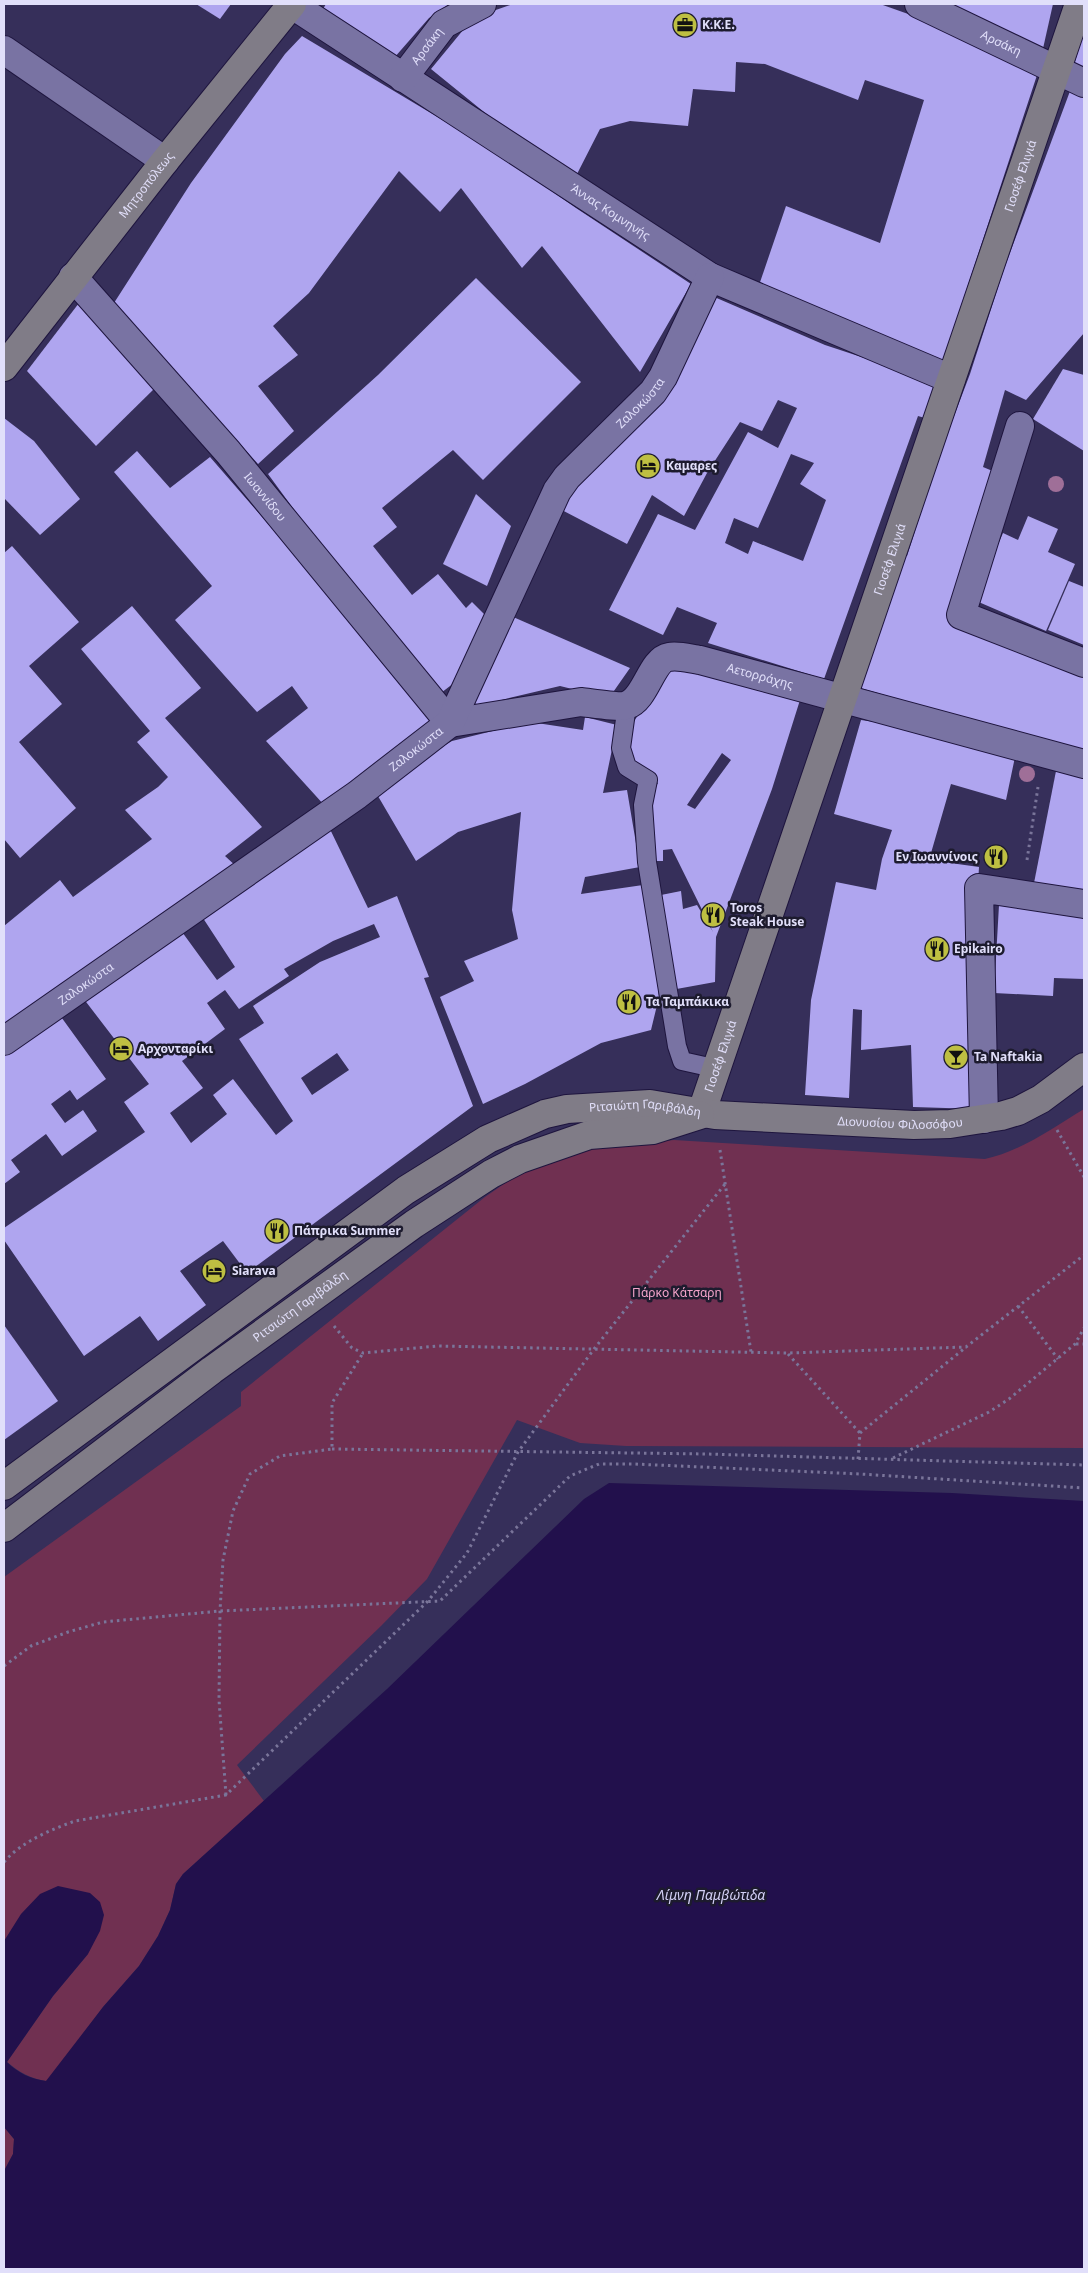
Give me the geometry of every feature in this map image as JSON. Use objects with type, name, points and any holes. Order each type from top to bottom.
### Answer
[{"type":"main road","name":"Μητροπόλεως","points":[[4,368],[73,277],[291,4]]},
{"type":"main road","name":"Γιοσέφ Ελιγιά","points":[[708,1115],[718,1069],[1079,4]]},
{"type":"main road","name":"Διονυσίου Φιλοσόφου","points":[[708,1115],[914,1125],[950,1124],[1018,1111],[1040,1099],[1084,1067]]},
{"type":"main road","name":"Ριτσιώτη Γαριβάλδη","points":[[4,1486],[406,1190],[495,1136],[545,1114],[567,1108],[650,1104],[708,1115]]},
{"type":"main road","name":"Ριτσιώτη Γαριβάλδη","points":[[4,1528],[205,1375],[468,1188],[520,1159],[590,1135],[653,1130],[708,1115]]},
{"type":"street","name":"Άννας Κομνηνής","points":[[291,4],[710,277],[951,379]]},
{"type":"street","name":"Αρσάκη","points":[[403,78],[444,24],[482,4]]},
{"type":"street","name":"Αρσάκη","points":[[919,4],[946,10],[1056,70],[1084,83]]},
{"type":"street","points":[[4,50],[165,161]]},
{"type":"street","name":"Ιωαννίδου","points":[[73,277],[228,452],[450,723]]},
{"type":"street","name":"Ζαλοκώστα","points":[[4,1041],[357,795],[450,723],[557,491],[567,477],[653,392],[663,377],[710,277]]},
{"type":"street","points":[[1020,426],[961,615],[1084,663]]},
{"type":"street","name":"Αετορράχης","points":[[627,706],[634,702],[661,662],[668,657],[700,660],[1084,764]]},
{"type":"street","points":[[450,723],[581,702],[602,703],[619,707],[627,706]]},
{"type":"street","points":[[984,1119],[979,888],[1084,904]]},
{"type":"lane","points":[[627,706],[622,748],[627,767],[648,780],[643,805],[647,862],[677,1046],[682,1061],[718,1069]]},
{"type":"path","points":[[1022,896],[1043,752]]},
{"type":"path","points":[[1040,1099],[1084,1177]]},
{"type":"path","points":[[708,1115],[725,1184],[750,1352]]},
{"type":"path","points":[[4,1862],[32,1841],[55,1828],[75,1821],[226,1795],[428,1601],[467,1553],[518,1452],[594,1349],[725,1184]]},
{"type":"path","points":[[858,1459],[860,1434],[966,1347],[1084,1255]]},
{"type":"path","points":[[313,1298],[352,1348],[363,1352],[437,1346],[788,1353],[966,1347]]},
{"type":"path","points":[[1018,1306],[1058,1359]]},
{"type":"path","points":[[891,1458],[989,1412],[1009,1399],[1075,1344],[1084,1328]]},
{"type":"path","points":[[1075,1344],[1084,1344]]},
{"type":"path","points":[[332,1449],[332,1403],[363,1352]]},
{"type":"path","points":[[788,1353],[860,1434]]},
{"type":"path","points":[[226,1795],[219,1700],[220,1611],[226,1540],[233,1511],[250,1474],[280,1456],[332,1449],[706,1454],[1084,1465]]},
{"type":"path","points":[[4,1666],[31,1646],[68,1632],[103,1622],[220,1611],[440,1601],[570,1476],[599,1464],[860,1474],[1084,1488]]},
{"type":"green space","name":"Πάρκο Κάτσαρη","points":[[1084,1109],[1084,1448],[626,1446],[580,1443],[517,1420],[427,1579],[237,1765],[264,1801],[183,1874],[176,1884],[170,1910],[158,1936],[139,1966],[103,2007],[51,2078],[46,2081],[35,2079],[7,2062],[53,1996],[88,1954],[4,1941],[4,1577],[241,1406],[241,1392],[485,1197],[521,1172],[575,1150],[674,1140],[985,1159],[1024,1145]]},
{"type":"green space","points":[[4,2127],[14,2139],[13,2154],[4,2171]]},
{"type":"water","name":"Λίμνη Παμβώτιδα","points":[[609,1483],[952,1493],[1084,1501],[1084,2269],[4,2269],[4,2171],[13,2154],[14,2139],[4,2127],[4,1941],[21,1914],[40,1894],[58,1886],[90,1893],[100,1902],[104,1915],[100,1931],[88,1954],[53,1996],[7,2062],[25,2075],[46,2081],[103,2007],[139,1966],[158,1936],[170,1910],[176,1884],[183,1874],[387,1689],[584,1499]]},
{"type":"building","points":[[196,4],[231,4],[220,19]]},
{"type":"building","points":[[326,4],[449,4],[429,18],[394,58],[323,9]]},
{"type":"building","points":[[513,4],[880,4],[942,26],[1039,69],[943,361],[756,294],[786,206],[880,243],[924,100],[865,80],[858,100],[765,64],[736,62],[735,92],[693,89],[688,126],[630,121],[600,129],[577,174],[500,125],[431,69],[473,18]]},
{"type":"building","points":[[954,4],[1053,4],[1042,53],[955,12]]},
{"type":"building","points":[[1084,31],[1084,70],[1074,65]]},
{"type":"building","points":[[302,36],[491,149],[691,284],[640,372],[542,246],[522,268],[461,188],[440,212],[399,171],[309,293],[273,326],[298,355],[258,386],[294,431],[258,464],[114,303],[191,183],[285,54]]},
{"type":"building","points":[[1073,83],[1084,89],[1084,333],[1026,400],[1005,390],[983,467],[995,472],[951,617],[1084,669],[1084,753],[857,687],[899,554],[907,556],[940,453],[970,374],[1004,269]]},
{"type":"building","points":[[476,278],[581,382],[483,480],[453,450],[382,508],[397,527],[373,546],[412,595],[438,574],[466,608],[472,602],[489,619],[467,673],[437,696],[339,571],[268,474],[378,375]]},
{"type":"building","points":[[712,296],[825,345],[940,383],[928,419],[918,416],[824,679],[708,643],[717,623],[677,607],[663,635],[609,610],[658,514],[695,530],[748,432],[778,448],[797,408],[778,400],[762,431],[740,422],[707,473],[684,516],[652,495],[627,544],[558,508]],"holes":[[[791,454],[814,463],[800,484],[826,500],[803,561],[753,541],[748,554],[725,543],[734,518],[758,528]]]},
{"type":"building","points":[[79,303],[156,387],[96,446],[27,371]]},
{"type":"building","points":[[1063,369],[1084,375],[1084,451],[1033,419]]},
{"type":"building","points":[[4,418],[34,441],[80,499],[40,535],[4,498]]},
{"type":"building","points":[[137,451],[170,488],[210,457],[303,564],[383,664],[390,659],[440,721],[325,806],[266,741],[308,708],[292,686],[257,712],[175,620],[212,586],[114,472]]},
{"type":"building","points":[[476,494],[511,526],[487,586],[443,564]]},
{"type":"building","points":[[1028,516],[1058,529],[1048,552],[1075,564],[1046,631],[974,600],[1003,533],[1018,540]]},
{"type":"building","points":[[12,546],[79,622],[29,666],[62,704],[19,742],[76,808],[20,858],[4,839],[4,553]]},
{"type":"building","points":[[1069,581],[1084,587],[1084,645],[1048,630]]},
{"type":"building","points":[[132,606],[201,688],[165,718],[262,827],[225,856],[238,868],[4,1030],[4,926],[60,880],[73,897],[152,839],[125,810],[158,787],[168,777],[137,742],[150,731],[81,649]]},
{"type":"building","points":[[506,614],[630,668],[609,698],[560,686],[480,705],[467,701]]},
{"type":"building","points":[[670,664],[800,700],[772,789],[716,937],[715,982],[671,990],[656,896],[681,891],[683,909],[697,905],[713,932],[672,849],[663,850],[663,861],[651,861],[646,803],[658,783],[630,763],[628,731]],"holes":[[[722,753],[731,760],[695,809],[687,805]]]},
{"type":"building","points":[[585,717],[617,725],[603,793],[627,790],[640,867],[585,877],[581,894],[643,885],[654,951],[659,997],[651,1030],[601,1043],[525,1084],[483,1104],[440,997],[474,981],[464,961],[518,939],[512,910],[521,812],[458,832],[416,861],[375,791],[409,766],[452,741],[530,722],[583,730]]},
{"type":"building","points":[[861,720],[923,729],[1015,757],[1006,800],[951,784],[929,860],[979,867],[975,937],[978,1109],[913,1107],[911,1045],[861,1050],[862,1010],[853,1009],[849,1098],[805,1095],[811,1000],[836,882],[876,890],[882,859],[892,830],[834,814]]},
{"type":"building","points":[[1056,771],[1084,777],[1084,892],[1034,883]]},
{"type":"building","points":[[328,825],[368,908],[397,896],[429,977],[424,978],[473,1106],[247,1273],[223,1241],[180,1271],[206,1305],[158,1341],[140,1316],[84,1356],[4,1240],[4,1228],[145,1132],[124,1102],[149,1084],[80,994],[177,925],[217,980],[235,967],[199,912]],"holes":[[[374,924],[380,937],[320,962],[253,1006],[264,1023],[239,1039],[293,1121],[276,1135],[233,1079],[213,1095],[227,1114],[191,1143],[170,1113],[203,1088],[182,1061],[225,1029],[207,1003],[225,990],[239,1009],[289,976],[284,969],[333,941]],[[337,1053],[349,1070],[312,1095],[301,1078]]]},
{"type":"building","points":[[999,905],[1084,909],[1084,979],[1054,978],[1053,996],[994,993]]},
{"type":"building","points":[[59,1014],[106,1079],[77,1100],[70,1090],[51,1104],[65,1123],[83,1110],[97,1131],[62,1156],[46,1134],[11,1160],[20,1172],[4,1184],[4,1045]]},
{"type":"building","points":[[4,1325],[58,1401],[4,1440]]},
{"type":"place","name":"Κ.Κ.Ε.","points":[[685,25]]},
{"type":"place","name":"Καμαρες","points":[[648,466]]},
{"type":"place","name":"Εν Ιωαννίνοις","points":[[996,857]]},
{"type":"place","name":"Toros Steak House","points":[[713,915]]},
{"type":"place","name":"Epikairo","points":[[937,949]]},
{"type":"place","name":"Τα Ταμπάκικα","points":[[629,1002]]},
{"type":"place","name":"Αρχονταρίκι","points":[[121,1049]]},
{"type":"place","name":"Ta Naftakia","points":[[956,1057]]},
{"type":"place","name":"Πάπρικα Summer","points":[[277,1231]]},
{"type":"place","name":"Siarava","points":[[214,1271]]}]
